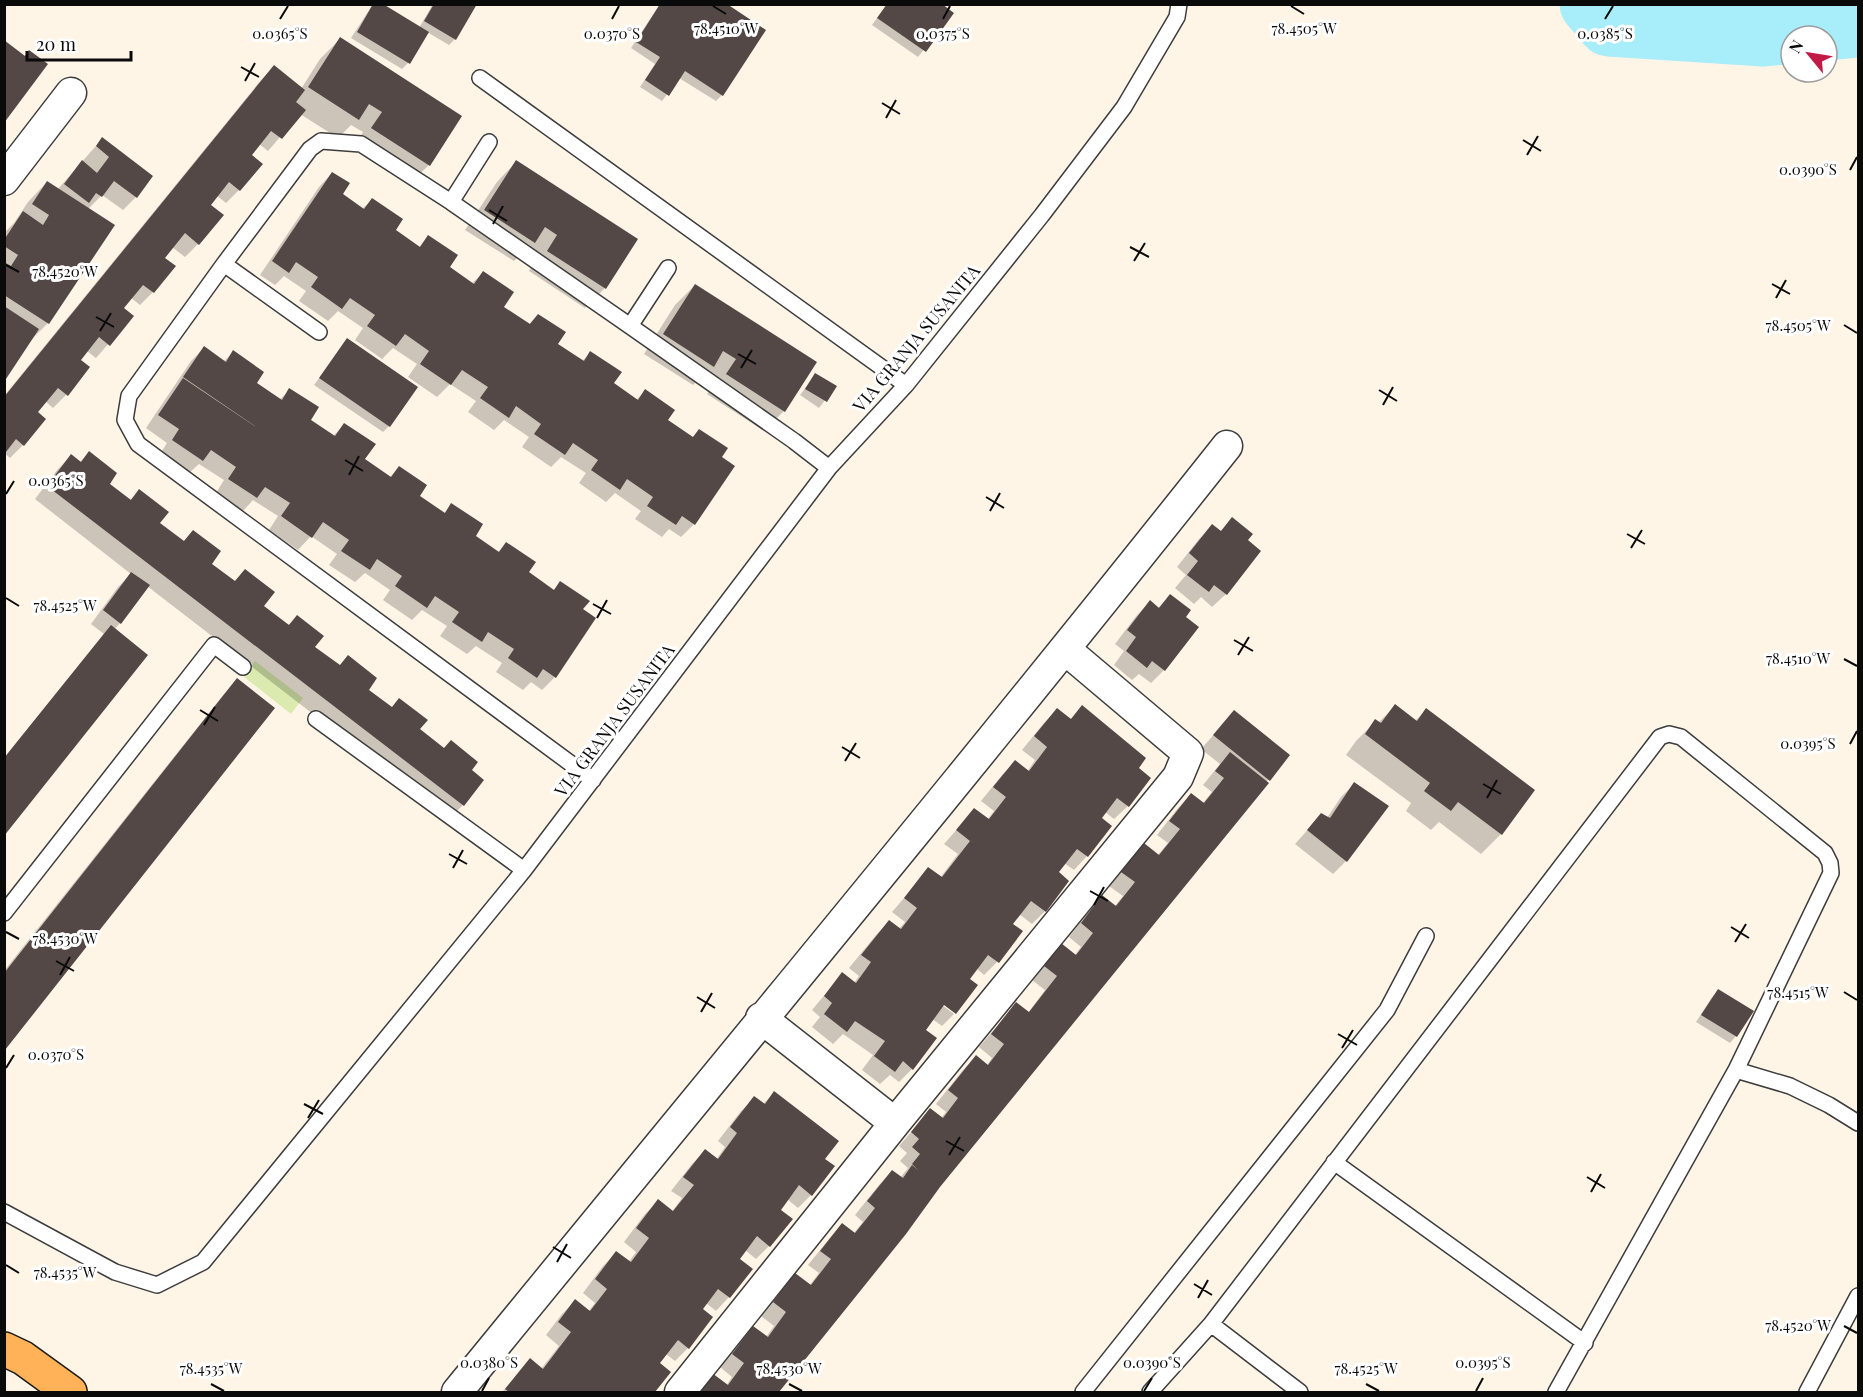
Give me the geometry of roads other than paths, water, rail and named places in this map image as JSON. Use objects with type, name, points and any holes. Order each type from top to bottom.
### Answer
[{"type":"main road","points":[[4,1348],[23,1358],[70,1392]]},
{"type":"street","points":[[4,180],[71,93]]},
{"type":"street","points":[[457,1392],[761,1018],[1066,650],[1227,446]]},
{"type":"street","points":[[680,1392],[895,1123],[1178,777],[1188,753],[1066,650]]},
{"type":"street","points":[[761,1018],[895,1123]]},
{"type":"lane","name":"VIA GRANJA SUSANITA","points":[[4,1212],[115,1272],[157,1286],[203,1262],[524,870],[829,468],[906,385],[1124,107],[1178,11]]},
{"type":"lane","points":[[480,78],[906,385]]},
{"type":"lane","points":[[593,780],[138,444],[125,420],[129,396],[310,149],[321,141],[361,144],[451,202],[794,441],[829,468]]},
{"type":"lane","points":[[451,202],[489,142]]},
{"type":"lane","points":[[224,264],[319,332]]},
{"type":"lane","points":[[630,326],[668,267]]},
{"type":"lane","points":[[4,913],[214,645],[243,667]]},
{"type":"lane","points":[[316,719],[524,870]]},
{"type":"lane","points":[[1150,1392],[1211,1324],[1660,737],[1670,734],[1681,737],[1825,854],[1830,863],[1831,873],[1736,1070],[1556,1392]]},
{"type":"lane","points":[[1083,1392],[1387,1010],[1426,936]]},
{"type":"lane","points":[[1736,1070],[1790,1086],[1829,1105],[1858,1123]]},
{"type":"lane","points":[[1334,1162],[1585,1343]]},
{"type":"lane","points":[[1807,1392],[1858,1296]]},
{"type":"lane","points":[[1211,1324],[1300,1392]]},
{"type":"waterway","points":[[1591,4],[1609,25],[1764,35],[1858,26]]}]
